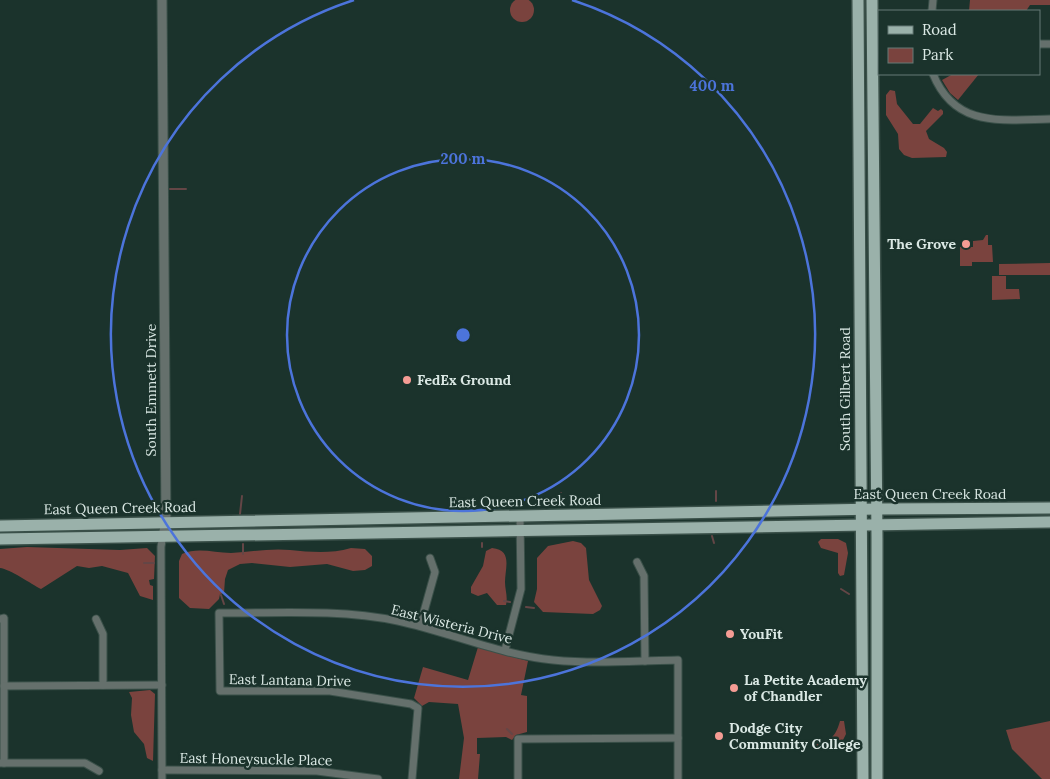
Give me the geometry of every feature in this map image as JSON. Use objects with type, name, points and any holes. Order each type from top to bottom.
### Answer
[{"type":"main road","name":"South Gilbert Road","points":[[858,0],[863,779]]},
{"type":"main road","points":[[872,0],[877,509],[877,779]]},
{"type":"main road","points":[[859,175],[874,174]]},
{"type":"main road","points":[[861,342],[875,342]]},
{"type":"main road","name":"East Queen Creek Road","points":[[0,539],[164,530],[520,516],[860,509],[1050,508]]},
{"type":"main road","points":[[698,513],[698,527]]},
{"type":"main road","name":"East Queen Creek Road","points":[[0,526],[164,530],[520,530],[1050,522]]},
{"type":"street","name":"South Emmett Drive","points":[[162,0],[164,530],[161,547],[162,779]]},
{"type":"street","points":[[934,75],[941,90],[954,105],[977,118],[990,120],[1050,119]]},
{"type":"street","points":[[505,650],[520,599],[520,516]]},
{"type":"street","points":[[420,626],[435,572],[430,558]]},
{"type":"street","points":[[637,562],[644,576],[645,661]]},
{"type":"street","name":"East Wisteria Drive","points":[[220,691],[219,613],[344,614],[420,626],[505,650],[552,660],[678,660],[678,738]]},
{"type":"street","points":[[2,618],[4,686],[2,763],[85,763],[99,771]]},
{"type":"street","points":[[96,620],[103,634],[103,685]]},
{"type":"street","points":[[4,686],[162,685]]},
{"type":"street","name":"East Lantana Drive","points":[[220,691],[330,691],[411,704],[418,708],[412,779]]},
{"type":"street","points":[[518,779],[518,739],[678,738],[678,779]]},
{"type":"street","name":"East Honeysuckle Place","points":[[162,770],[317,771],[378,779]]},
{"type":"street","points":[[220,770],[220,779]]},
{"type":"green space","points":[[518,-1],[526,-1],[533,6],[533,14],[526,21],[518,21],[511,14],[511,6]]},
{"type":"green space","points":[[970,0],[1050,0],[1050,5],[1030,5],[1027,10],[969,10]]},
{"type":"green space","points":[[951,75],[978,75],[958,100],[950,93],[942,80]]},
{"type":"green space","points":[[890,90],[895,91],[897,104],[913,124],[920,124],[933,108],[943,111],[943,114],[926,131],[929,139],[944,148],[947,152],[946,157],[912,158],[904,155],[899,149],[898,134],[886,115],[886,95]]},
{"type":"green space","points":[[988,235],[988,245],[992,245],[993,262],[972,262],[972,266],[960,266],[960,247],[973,247],[973,241],[983,240]]},
{"type":"green space","points":[[1050,263],[1050,275],[999,275],[999,264]]},
{"type":"green space","points":[[992,276],[1006,276],[1006,289],[1019,289],[1020,299],[992,300]]},
{"type":"green space","points":[[821,539],[838,539],[846,543],[848,553],[844,575],[840,576],[838,573],[838,553],[821,548],[818,542]]},
{"type":"green space","points":[[573,541],[581,543],[586,548],[589,580],[602,606],[600,610],[593,614],[543,612],[534,602],[537,589],[537,558],[548,546]]},
{"type":"green space","points":[[27,547],[120,550],[147,548],[155,556],[154,579],[149,580],[150,585],[153,586],[153,600],[140,596],[128,573],[102,566],[89,568],[77,566],[41,589],[0,568],[0,549]]},
{"type":"green space","points":[[351,548],[365,549],[372,556],[372,566],[365,570],[353,571],[327,564],[290,567],[252,563],[240,564],[228,570],[224,593],[220,594],[219,599],[209,609],[190,608],[179,598],[179,561],[182,554],[188,552],[231,553],[275,549],[321,552]]},
{"type":"green space","points":[[492,548],[503,552],[506,560],[506,605],[497,605],[487,593],[478,596],[471,593],[471,587],[483,566],[486,551]]},
{"type":"green space","points":[[478,647],[528,661],[521,695],[527,696],[527,732],[516,735],[512,740],[506,737],[477,738],[477,754],[480,754],[478,779],[459,779],[464,738],[458,704],[429,702],[422,706],[414,698],[423,667],[468,680]]},
{"type":"green space","points":[[150,690],[155,694],[153,761],[147,758],[144,744],[134,732],[131,715],[132,698],[129,692]]},
{"type":"green space","points":[[840,721],[844,721],[846,734],[841,744],[816,750],[816,744],[826,742],[832,737]]},
{"type":"green space","points":[[1050,721],[1050,779],[1042,779],[1012,749],[1006,730]]},
{"type":"waterway","points":[[170,189],[186,189]]},
{"type":"waterway","points":[[716,491],[716,501]]},
{"type":"waterway","points":[[561,493],[561,507]]},
{"type":"waterway","points":[[988,500],[991,493]]},
{"type":"waterway","points":[[240,514],[242,496]]},
{"type":"waterway","points":[[712,536],[714,543]]},
{"type":"waterway","points":[[243,544],[243,554]]},
{"type":"waterway","points":[[144,563],[154,563]]},
{"type":"waterway","points":[[841,589],[849,594]]},
{"type":"waterway","points":[[221,595],[224,604]]},
{"type":"waterway","points":[[504,601],[510,602]]},
{"type":"waterway","points":[[526,607],[534,608]]},
{"type":"waterway","points":[[507,729],[512,734]]},
{"type":"place","name":"The Grove","points":[[966,244]]},
{"type":"place","name":"FedEx Ground","points":[[407,380]]},
{"type":"place","name":"YouFit","points":[[730,634]]},
{"type":"place","name":"La Petite Academy of Chandler","points":[[734,688]]},
{"type":"place","name":"Dodge City Community College","points":[[719,736]]}]
